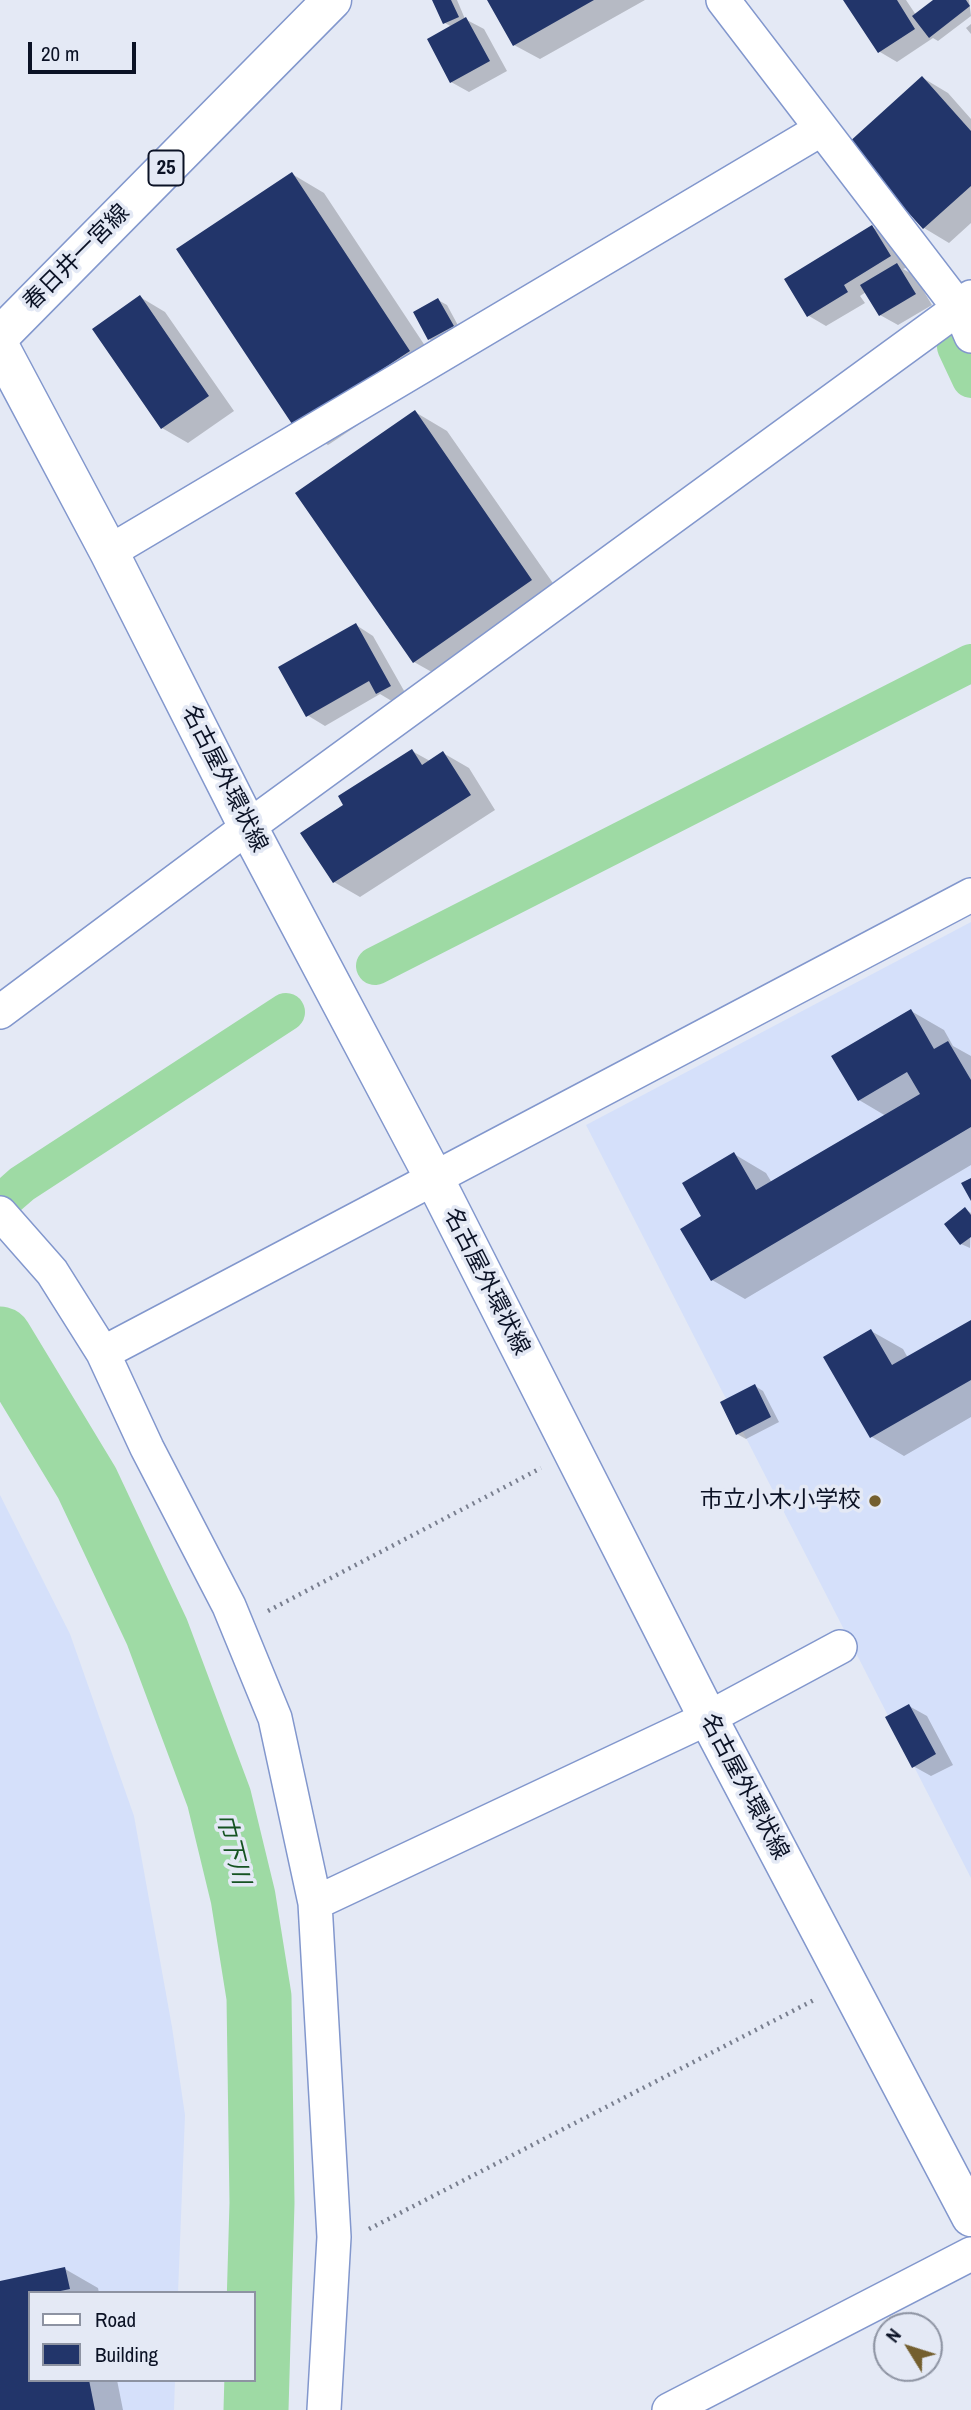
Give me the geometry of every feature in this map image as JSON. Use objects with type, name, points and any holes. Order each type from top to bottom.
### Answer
[{"type":"main road","name":"春日井一宮線","points":[[0,336],[332,0]]},
{"type":"main road","name":"名古屋外環状線","points":[[0,347],[109,552],[248,827],[434,1178],[708,1718],[971,2217]]},
{"type":"street","points":[[0,1012],[248,827],[967,314],[820,130],[723,0]]},
{"type":"street","points":[[109,552],[820,130]]},
{"type":"street","points":[[103,1353],[971,895]]},
{"type":"street","points":[[5,1219],[52,1272],[103,1353],[147,1448],[229,1606],[275,1718],[315,1903],[334,2236],[324,2410]]},
{"type":"street","points":[[315,1903],[708,1718],[840,1647]]},
{"type":"street","points":[[669,2410],[971,2254]]},
{"type":"path","points":[[268,1611],[573,1452]]},
{"type":"path","points":[[363,2232],[848,1983]]},
{"type":"shaded area","name":"市立小木小学校","points":[[971,922],[971,1878],[586,1125]]},
{"type":"shaded area","points":[[0,1495],[70,1634],[134,1816],[185,2115],[178,2291],[28,2291],[28,2382],[175,2382],[174,2410],[0,2410]]},
{"type":"building","points":[[432,0],[451,0],[459,17],[443,24]]},
{"type":"building","points":[[487,0],[594,0],[513,46]]},
{"type":"building","points":[[843,0],[897,0],[915,29],[878,53]]},
{"type":"building","points":[[933,0],[966,0],[970,6],[929,38],[912,16]]},
{"type":"building","points":[[466,17],[490,61],[450,83],[427,39]]},
{"type":"building","points":[[922,76],[971,131],[971,186],[923,229],[847,144]]},
{"type":"building","points":[[292,172],[410,351],[294,427],[176,249]]},
{"type":"building","points":[[872,225],[891,256],[844,285],[848,292],[807,317],[784,279]]},
{"type":"building","points":[[897,263],[916,294],[879,316],[860,285]]},
{"type":"building","points":[[140,295],[209,396],[161,429],[92,329]]},
{"type":"building","points":[[438,298],[454,326],[428,340],[413,312]]},
{"type":"building","points":[[415,410],[532,580],[413,663],[295,493]]},
{"type":"building","points":[[356,623],[391,686],[376,694],[369,681],[306,717],[278,667]]},
{"type":"building","points":[[412,749],[422,765],[443,751],[471,795],[333,883],[300,833],[343,805],[338,796]]},
{"type":"building","points":[[911,1009],[934,1049],[948,1041],[971,1080],[971,1127],[711,1281],[680,1229],[701,1216],[682,1183],[734,1152],[756,1190],[920,1094],[907,1072],[858,1101],[831,1056]]},
{"type":"building","points":[[971,1178],[971,1201],[961,1183]]},
{"type":"building","points":[[965,1207],[971,1215],[971,1237],[960,1245],[944,1224]]},
{"type":"building","points":[[971,1320],[971,1380],[870,1438],[823,1357],[871,1329],[892,1365]]},
{"type":"building","points":[[755,1384],[771,1417],[736,1435],[720,1402]]},
{"type":"building","points":[[909,1704],[936,1754],[912,1768],[885,1717]]},
{"type":"building","points":[[65,2267],[70,2289],[28,2291],[28,2382],[89,2382],[95,2410],[0,2410],[0,2281]]},
{"type":"waterway","points":[[956,347],[971,379]]},
{"type":"waterway","points":[[375,966],[971,663]]},
{"type":"waterway","points":[[0,1203],[22,1184],[286,1012]]},
{"type":"waterway","name":"巾下川","points":[[0,1339],[87,1483],[157,1632],[219,1798],[243,1897],[259,1997],[262,2203],[256,2410]]},
{"type":"place","name":"市立小木小学校","points":[[875,1501]]}]
